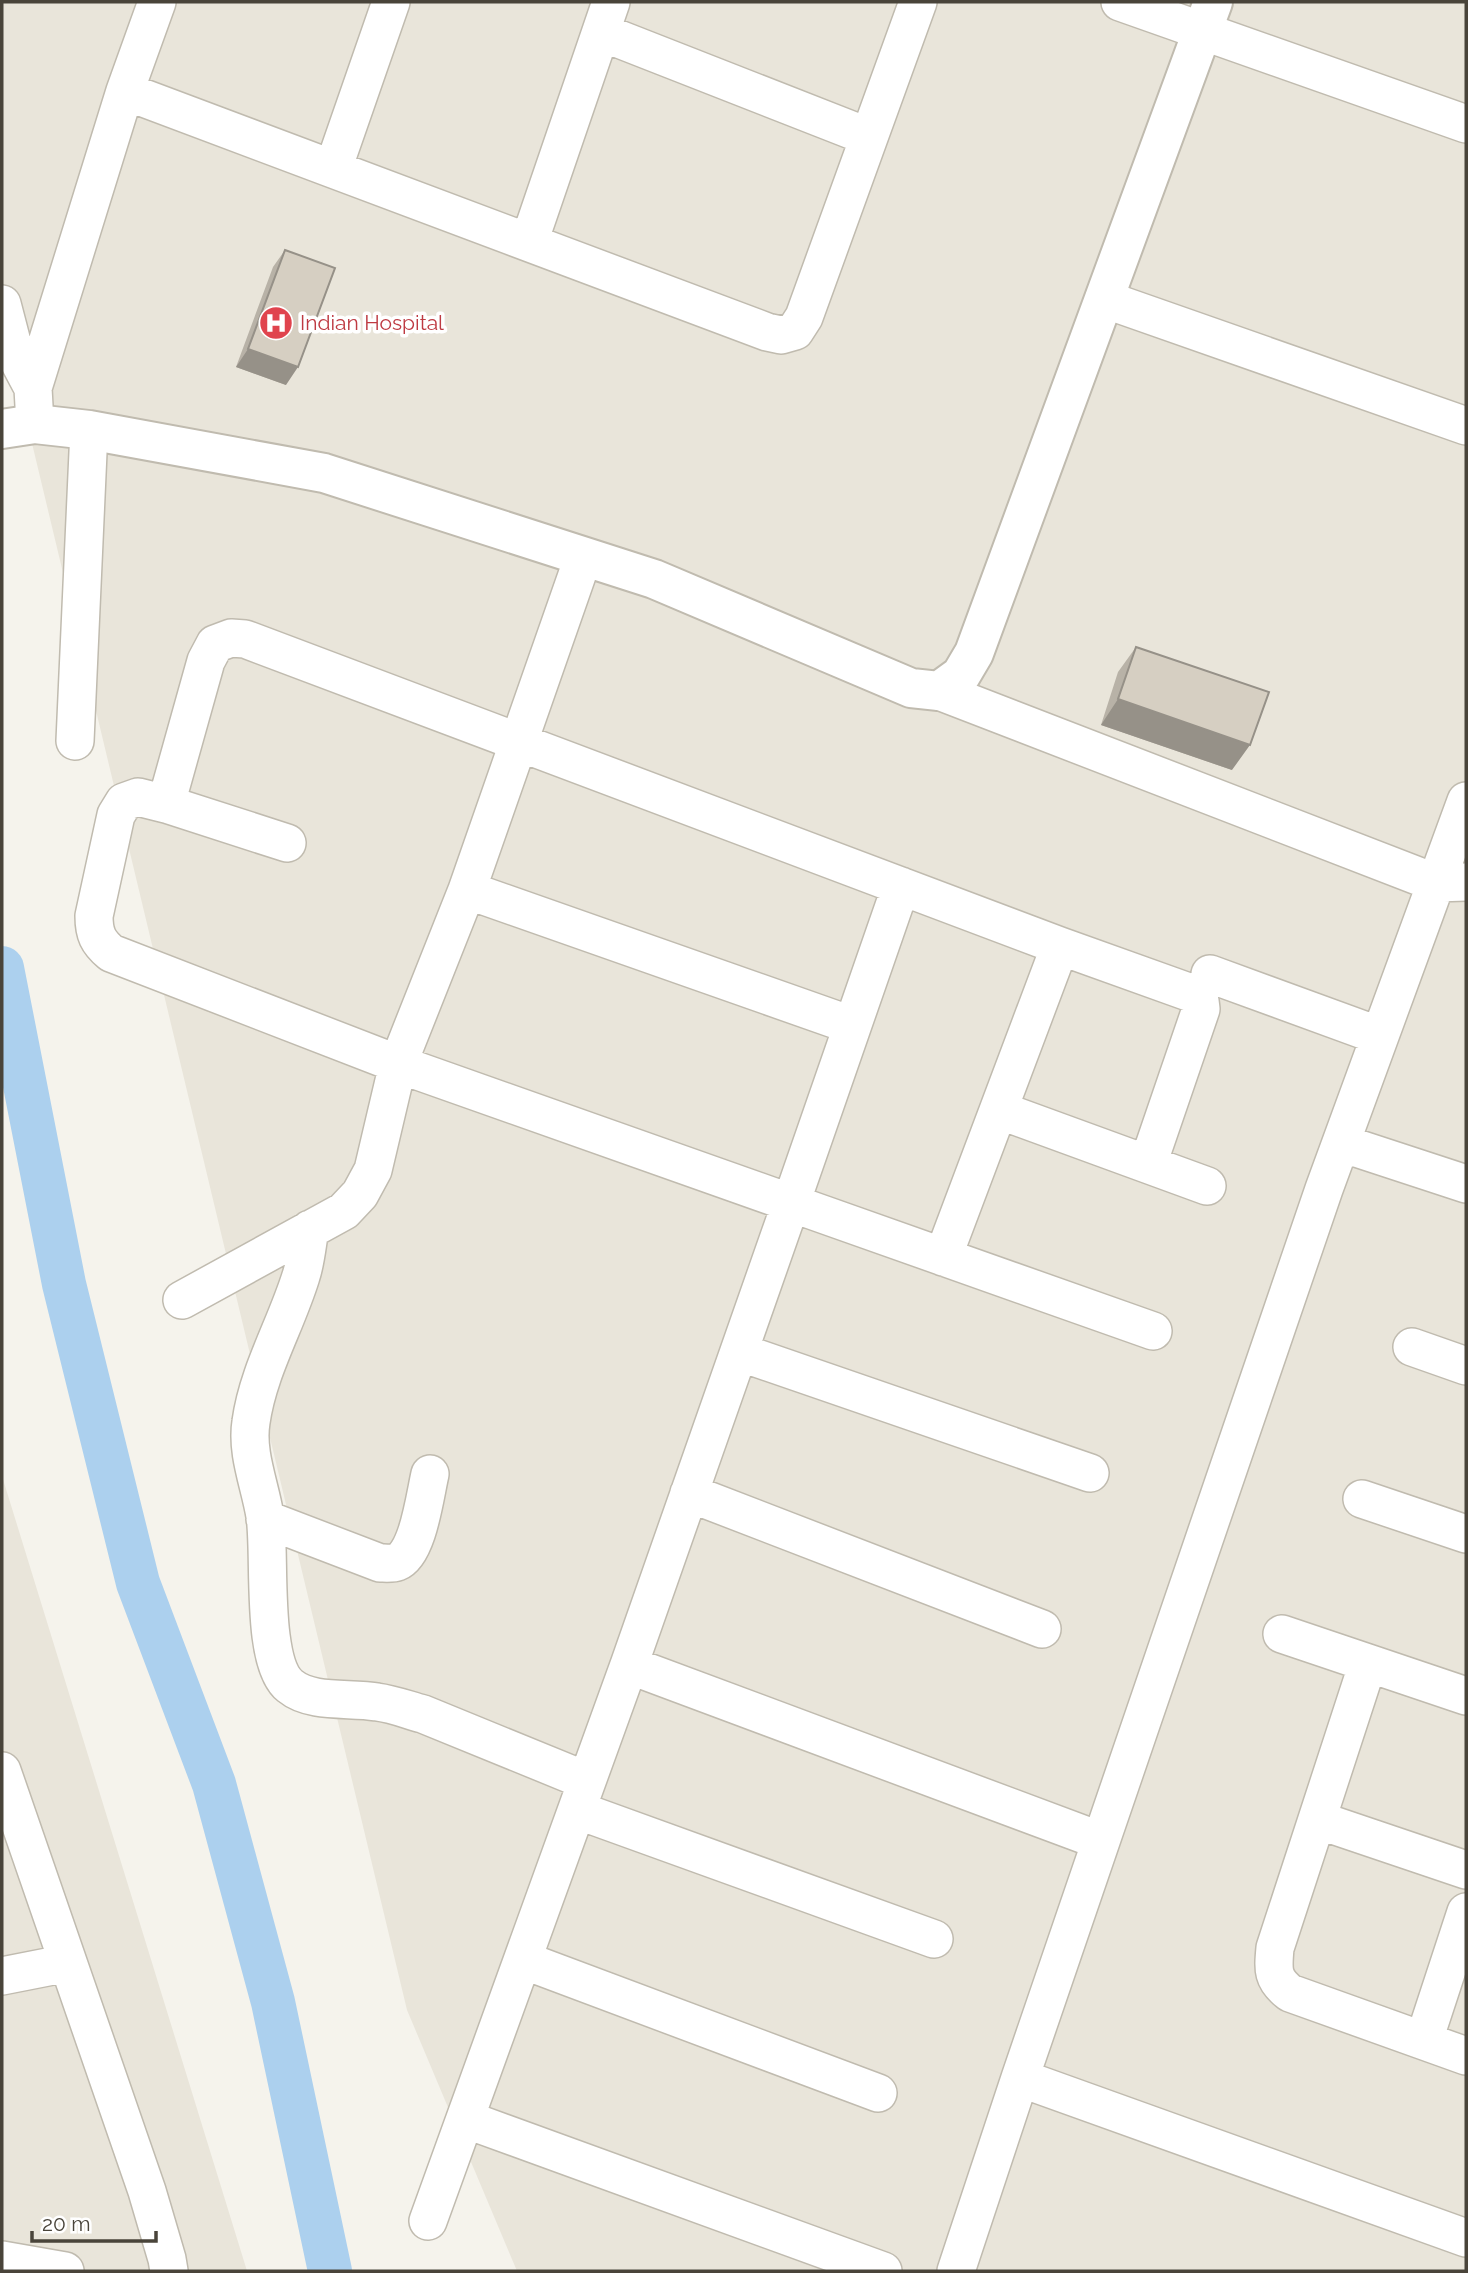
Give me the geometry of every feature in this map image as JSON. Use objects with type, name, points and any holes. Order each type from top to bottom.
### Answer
[{"type":"street","points":[[23,414],[125,91],[157,2]]},
{"type":"street","points":[[333,169],[391,2]]},
{"type":"street","points":[[125,91],[767,332],[782,335],[795,331],[804,317],[918,2]]},
{"type":"street","points":[[1121,2],[1207,17],[1466,124]]},
{"type":"street","points":[[528,242],[606,17],[869,137]]},
{"type":"street","points":[[939,691],[961,675],[974,653],[1207,17]]},
{"type":"street","points":[[1104,299],[1466,426]]},
{"type":"street","points":[[2,304],[15,354],[23,414]]},
{"type":"street","points":[[23,414],[89,430],[324,473],[654,579],[911,688],[939,691],[1451,882]]},
{"type":"street","points":[[75,741],[89,430]]},
{"type":"street","points":[[182,1300],[344,1211],[360,1194],[373,1170],[398,1064],[467,890],[583,558]]},
{"type":"street","points":[[166,804],[206,661],[215,643],[231,638],[245,639],[1194,994],[1201,1009],[1148,1164]]},
{"type":"street","points":[[287,843],[166,804],[138,797],[124,802],[116,815],[94,916],[94,931],[101,944],[111,953],[398,1064],[1153,1331]]},
{"type":"street","points":[[956,2271],[1341,1143],[1380,1037],[1451,882],[1466,801]]},
{"type":"street","points":[[428,2221],[629,1665],[901,886]]},
{"type":"street","points":[[467,890],[851,1025]]},
{"type":"street","points":[[943,1257],[1060,946]]},
{"type":"street","points":[[1210,974],[1380,1037]]},
{"type":"street","points":[[999,1110],[1207,1185]]},
{"type":"street","points":[[1341,1143],[1466,1184]]},
{"type":"street","points":[[310,1230],[302,1273],[255,1399],[250,1424],[251,1447],[265,1519],[270,1626],[279,1671],[287,1684],[299,1692],[377,1701],[424,1714],[582,1796],[934,1939]]},
{"type":"street","points":[[1412,1347],[1466,1366]]},
{"type":"street","points":[[739,1352],[1090,1473]]},
{"type":"street","points":[[265,1519],[380,1563],[397,1562],[408,1552],[416,1535],[430,1474]]},
{"type":"street","points":[[689,1493],[1042,1629]]},
{"type":"street","points":[[1362,1499],[1466,1534]]},
{"type":"street","points":[[1282,1634],[1466,1696]]},
{"type":"street","points":[[1368,1663],[1275,1948],[1273,1969],[1278,1984],[1290,1993],[1466,2056]]},
{"type":"street","points":[[629,1665],[1101,1841]]},
{"type":"street","points":[[2,1771],[147,2191],[169,2271]]},
{"type":"street","points":[[1318,1819],[1466,1870]]},
{"type":"street","points":[[1424,2040],[1466,1912]]},
{"type":"street","points":[[523,1960],[878,2093]]},
{"type":"street","points":[[2,1976],[68,1963]]},
{"type":"street","points":[[1020,2078],[1466,2238]]},
{"type":"street","points":[[466,2119],[806,2258],[883,2271]]},
{"type":"street","points":[[2,2260],[65,2271]]},
{"type":"shaded area","points":[[2,2],[1466,2],[1466,2271],[517,2271],[407,2010],[2,318]]},
{"type":"shaded area","points":[[2,1476],[247,2271],[2,2271]]},
{"type":"building","points":[[285,250],[335,268],[298,367],[248,349]]},
{"type":"building","points":[[1136,647],[1269,692],[1250,745],[1118,699]]},
{"type":"waterway","points":[[2,968],[64,1284],[138,1583],[214,1784],[273,2002],[330,2271]]},
{"type":"place","name":"Indian Hospital","points":[[276,323]]}]
